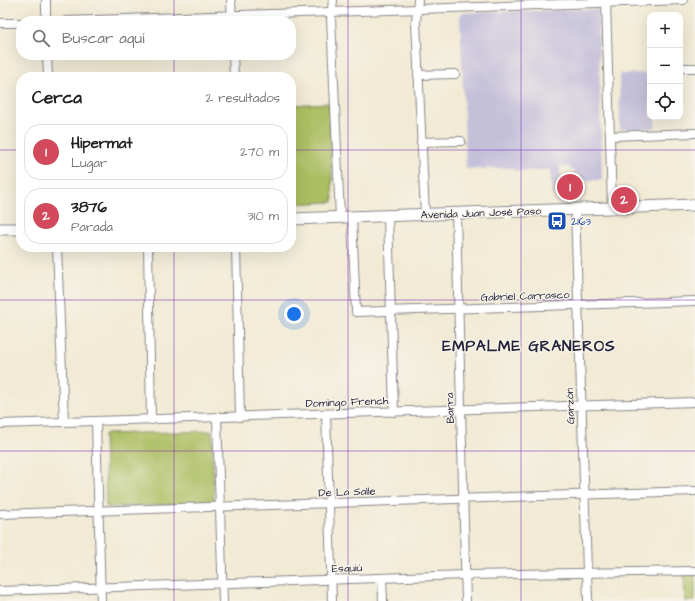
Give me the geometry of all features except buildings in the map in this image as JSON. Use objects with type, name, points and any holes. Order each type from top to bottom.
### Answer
[{"type":"main road","name":"Avenida Juan José Paso","points":[[296,219],[695,205]]},
{"type":"main road","points":[[0,229],[16,229]]},
{"type":"street","points":[[46,0],[46,16]]},
{"type":"street","points":[[231,0],[232,16]]},
{"type":"street","points":[[333,0],[332,12],[340,218]]},
{"type":"street","points":[[418,0],[418,75],[425,215]]},
{"type":"street","points":[[265,16],[606,1],[683,0]]},
{"type":"street","points":[[606,1],[612,208]]},
{"type":"street","points":[[0,23],[16,23]]},
{"type":"street","points":[[47,60],[48,72]]},
{"type":"street","points":[[233,60],[234,72]]},
{"type":"street","points":[[683,68],[695,68]]},
{"type":"street","points":[[418,75],[455,74]]},
{"type":"street","points":[[610,136],[695,133]]},
{"type":"street","points":[[421,142],[461,142]]},
{"type":"street","name":"Garzón","points":[[575,209],[588,601]]},
{"type":"street","name":"Barra","points":[[456,214],[466,601]]},
{"type":"street","points":[[388,216],[394,412]]},
{"type":"street","name":"Gabriel Carrasco","points":[[352,217],[356,312],[695,301]]},
{"type":"street","points":[[57,252],[64,422]]},
{"type":"street","points":[[148,252],[151,420]]},
{"type":"street","points":[[236,252],[240,417]]},
{"type":"street","name":"Domingo French","points":[[0,424],[695,402]]},
{"type":"street","points":[[326,414],[332,601]]},
{"type":"street","points":[[217,418],[223,601]]},
{"type":"street","points":[[96,421],[102,601]]},
{"type":"street","name":"De La Salle","points":[[0,514],[695,491]]},
{"type":"street","name":"Esquiú","points":[[0,591],[466,575],[695,571]]},
{"type":"street","points":[[382,578],[383,601]]},
{"type":"shaded area","points":[[598,9],[602,180],[579,180],[579,174],[574,175],[574,170],[570,170],[570,167],[560,166],[561,195],[552,195],[550,170],[514,171],[514,168],[466,169],[460,13]]},
{"type":"shaded area","points":[[647,73],[647,120],[655,120],[656,128],[620,129],[619,74]]},
{"type":"green space","points":[[329,103],[333,202],[296,204],[296,105]]},
{"type":"green space","points":[[212,431],[214,503],[106,507],[104,434]]},
{"type":"green space","points":[[684,571],[695,571],[695,601],[685,601]]},
{"type":"place","name":"Hipermat","points":[[570,187]]},
{"type":"place","name":"3876","points":[[624,200]]},
{"type":"place","name":"2163","points":[[557,221]]},
{"type":"district","name":"EMPALME GRANEROS","points":[[529,346]]}]
